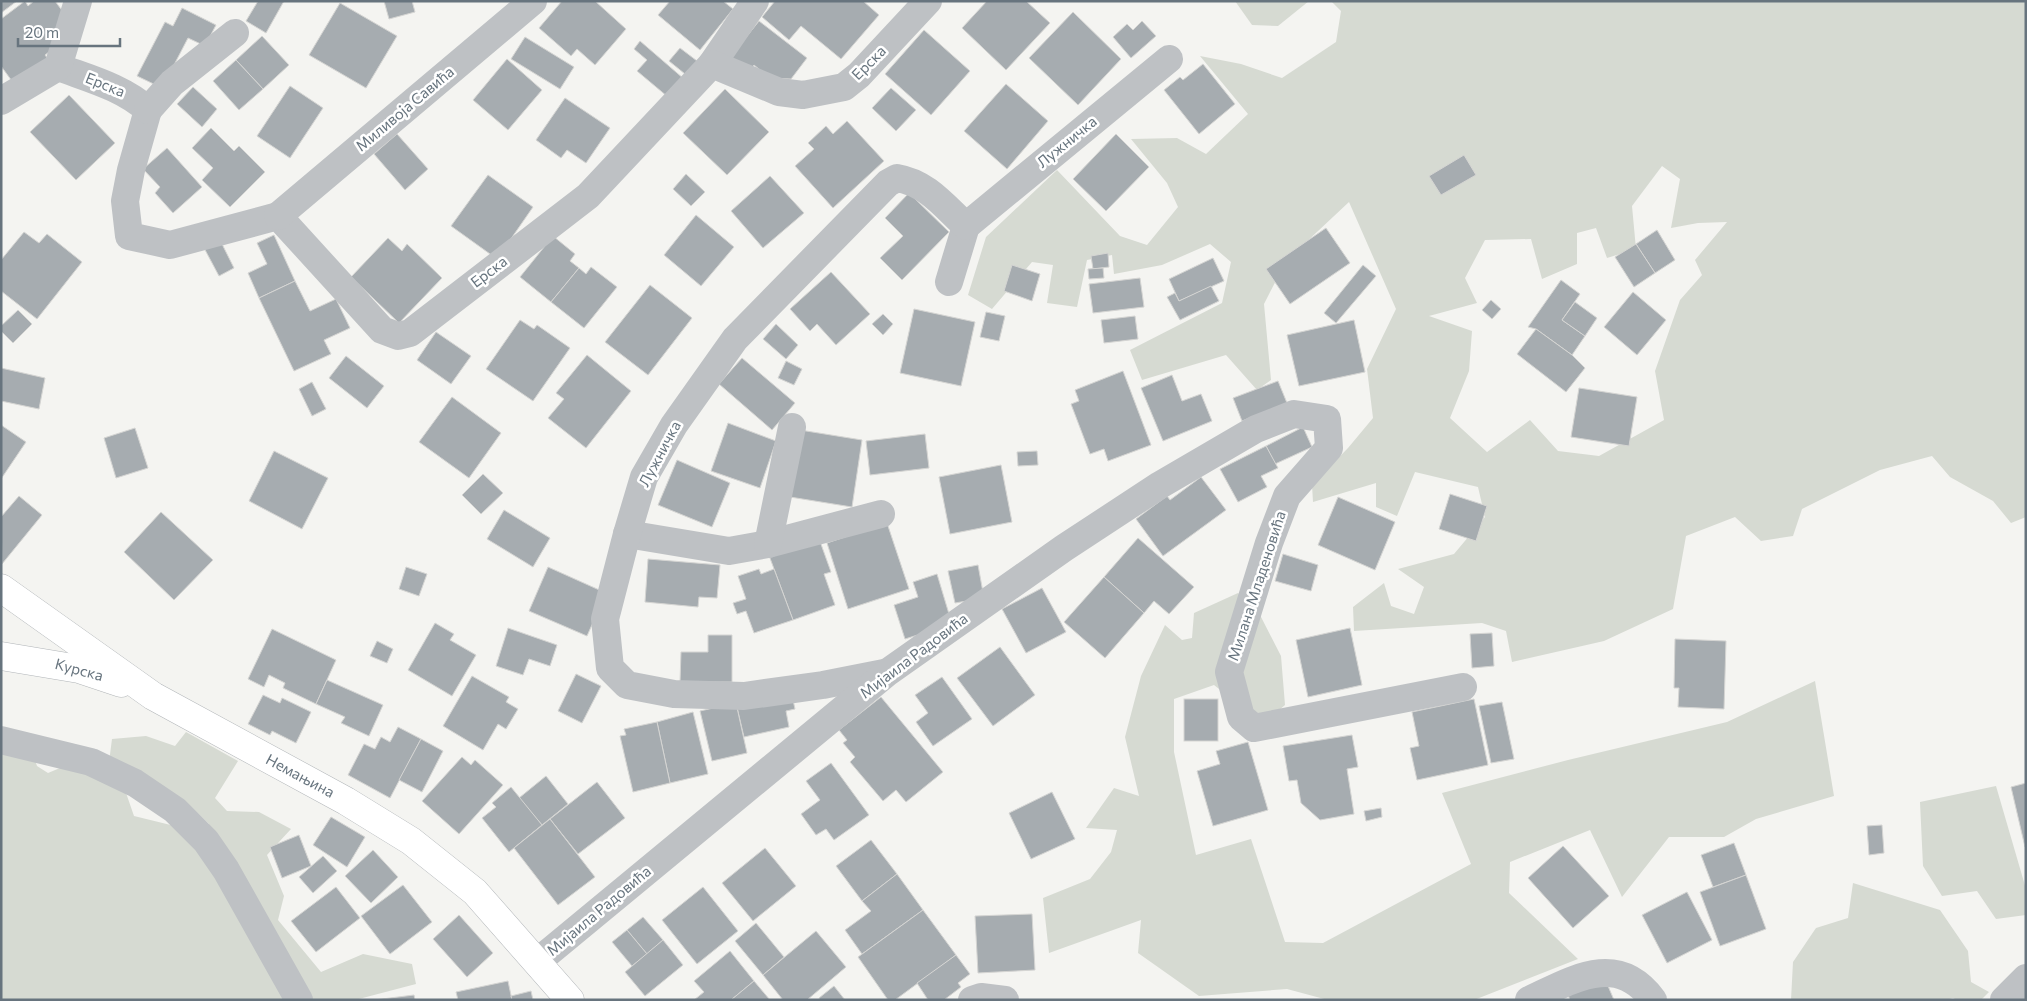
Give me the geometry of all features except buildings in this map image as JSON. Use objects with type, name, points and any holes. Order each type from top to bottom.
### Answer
[{"type":"main road","name":"Немањина","points":[[1,588],[153,696],[346,801],[411,841],[475,892],[570,1000]]},
{"type":"main road","name":"Курска","points":[[1,656],[79,669],[153,696]]},
{"type":"street","points":[[1,101],[58,67],[78,1]]},
{"type":"street","name":"Миливоја Савића","points":[[278,216],[533,1]]},
{"type":"street","points":[[712,64],[755,1]]},
{"type":"street","name":"Ерска","points":[[278,216],[382,330],[398,336],[410,333],[588,196],[712,64],[779,92],[803,95],[844,87],[859,75],[928,1]]},
{"type":"street","points":[[235,33],[172,83],[148,110],[131,170],[125,201],[130,236],[170,245],[278,216]]},
{"type":"street","name":"Лужничка","points":[[888,672],[824,685],[744,696],[674,694],[627,685],[610,668],[605,619],[644,477],[674,425],[735,339],[888,183],[897,178],[910,180],[922,186],[966,226],[1169,58]]},
{"type":"street","name":"Ерска","points":[[58,67],[121,90],[148,110]]},
{"type":"street","points":[[950,282],[966,226]]},
{"type":"street","name":"Мијаила Радовића","points":[[537,962],[888,672],[1064,548],[1160,485],[1256,429],[1294,414],[1327,419]]},
{"type":"street","name":"Милана Младеновића","points":[[1327,419],[1329,448],[1287,496],[1269,543],[1229,672],[1241,717],[1254,728],[1463,687]]},
{"type":"street","points":[[768,544],[792,426]]},
{"type":"street","points":[[627,534],[730,552],[768,544],[881,514]]},
{"type":"street","points":[[1,740],[91,762],[135,783],[176,810],[206,841],[226,870],[299,1000]]},
{"type":"street","points":[[1529,1000],[1584,975],[1614,972],[1643,987],[1653,1000]]},
{"type":"street","points":[[2004,1000],[2026,978]]},
{"type":"street","points":[[972,1000],[981,997],[1005,1000]]},
{"type":"shaded area","points":[[1235,1],[1309,1],[1278,26],[1252,25]]},
{"type":"shaded area","points":[[1331,1],[2026,1],[2026,517],[2011,523],[1993,501],[1950,477],[1932,456],[1880,470],[1802,509],[1793,536],[1761,541],[1735,517],[1686,536],[1673,609],[1604,641],[1512,662],[1506,631],[1482,623],[1354,631],[1353,607],[1384,583],[1391,606],[1414,614],[1424,587],[1398,569],[1454,554],[1485,517],[1478,487],[1415,472],[1397,516],[1376,507],[1376,483],[1313,502],[1312,485],[1348,448],[1373,418],[1367,369],[1396,309],[1349,202],[1286,261],[1264,304],[1271,380],[1257,390],[1226,355],[1142,380],[1130,350],[1222,303],[1231,262],[1210,244],[1162,265],[1114,274],[1112,255],[1087,260],[1077,307],[1047,303],[1053,265],[1032,262],[992,309],[968,295],[986,237],[1057,170],[1120,236],[1147,245],[1178,207],[1167,183],[1131,139],[1177,138],[1206,154],[1248,114],[1200,56],[1241,64],[1282,78],[1336,42],[1341,11]],"holes":[[[1662,166],[1680,179],[1671,228],[1698,223],[1727,222],[1695,260],[1702,275],[1680,300],[1655,371],[1664,420],[1599,456],[1558,451],[1530,420],[1487,452],[1450,418],[1469,371],[1472,331],[1429,316],[1477,303],[1465,278],[1485,240],[1531,239],[1542,279],[1577,264],[1577,233],[1596,228],[1607,258],[1636,249],[1632,206]]]},
{"type":"shaded area","points":[[1238,593],[1260,615],[1281,656],[1285,705],[1263,724],[1214,685],[1174,699],[1174,752],[1196,855],[1251,839],[1285,942],[1323,943],[1471,864],[1442,793],[1568,760],[1727,722],[1815,681],[1834,796],[1756,819],[1724,837],[1669,837],[1622,897],[1590,830],[1510,862],[1509,893],[1578,959],[1474,1000],[1328,1000],[1287,989],[1199,996],[1138,953],[1141,920],[1049,953],[1043,898],[1090,879],[1111,852],[1117,830],[1086,828],[1114,788],[1139,796],[1125,737],[1141,676],[1165,625],[1182,640],[1192,638],[1194,613]]},
{"type":"shaded area","points":[[186,732],[238,761],[215,798],[227,811],[259,812],[291,829],[267,855],[284,896],[278,920],[321,972],[363,954],[412,964],[416,984],[355,1000],[1,1000],[1,741],[28,739],[37,766],[48,773],[79,760],[107,778],[112,739],[146,736],[175,746]],"holes":[[[125,790],[186,802],[209,824],[187,829],[134,816]]]},
{"type":"shaded area","points":[[1996,786],[2026,889],[2026,915],[1996,919],[1977,891],[1942,896],[1923,866],[1920,802]]},
{"type":"shaded area","points":[[1853,883],[1940,910],[1968,951],[1971,982],[1989,992],[1981,1000],[1957,1000],[1953,998],[1946,1000],[1791,1000],[1793,962],[1816,928],[1848,918]]}]
